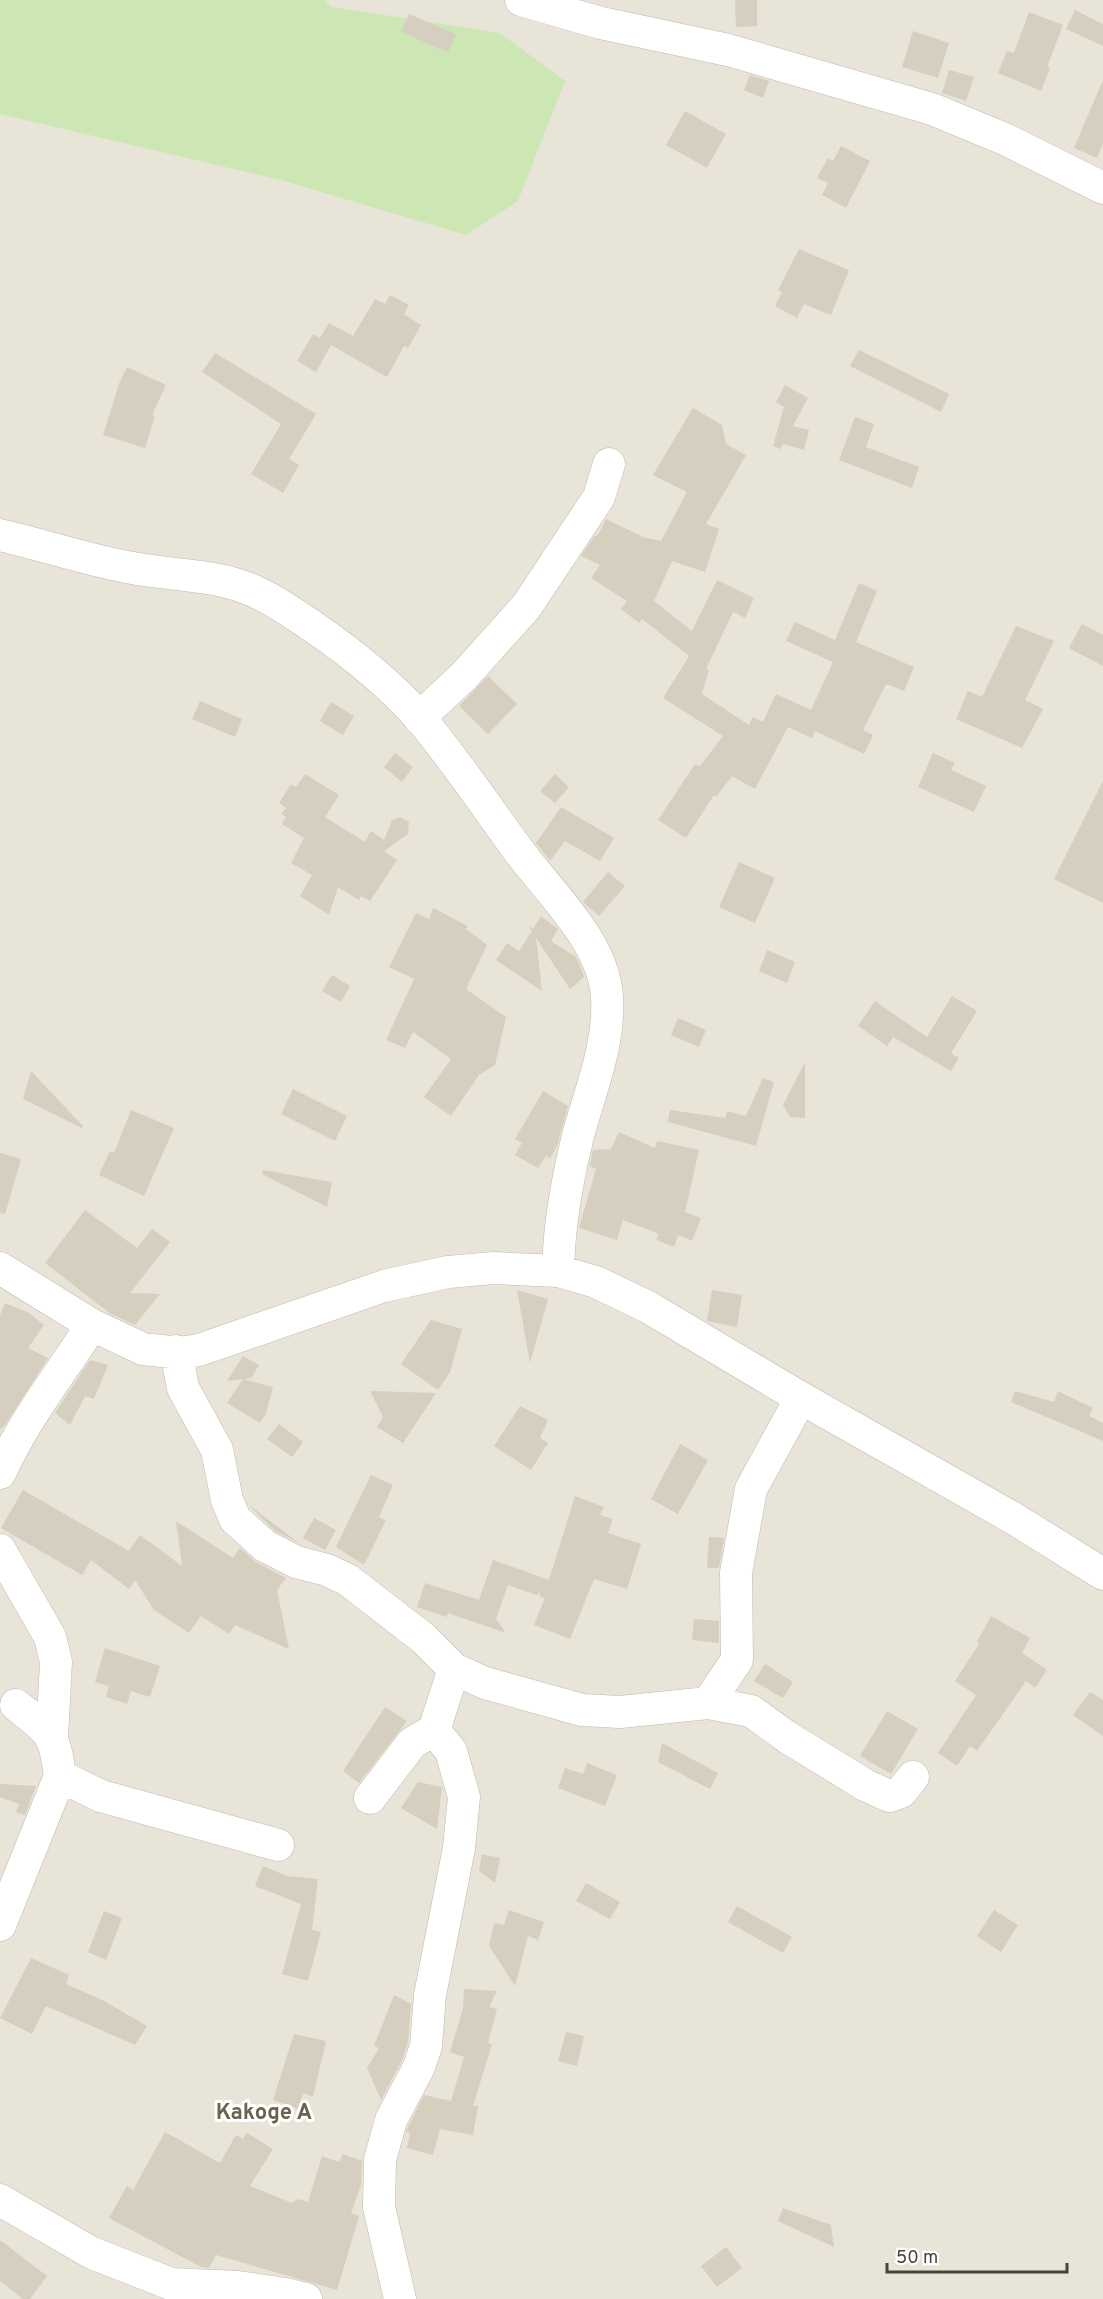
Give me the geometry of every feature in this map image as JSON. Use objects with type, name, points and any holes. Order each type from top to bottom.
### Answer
[{"type":"street","points":[[521,0],[601,23],[728,50],[932,109],[1007,140],[1103,188]]},
{"type":"street","points":[[419,718],[464,676],[526,607],[599,497],[609,464]]},
{"type":"street","points":[[0,535],[129,568],[205,577],[255,591],[276,602],[332,640],[382,680],[419,718],[539,879],[581,931],[595,954],[604,976],[607,1027],[593,1087],[578,1135],[562,1208],[558,1271]]},
{"type":"street","points":[[0,1268],[92,1325],[143,1349],[181,1353],[200,1350],[384,1286],[448,1272],[494,1268],[558,1271],[596,1282],[648,1307],[801,1398],[1003,1512],[1103,1574]]},
{"type":"street","points":[[0,1473],[12,1446],[34,1409],[92,1325]]},
{"type":"street","points":[[176,1351],[183,1388],[217,1450],[227,1500],[235,1519],[265,1546],[296,1562],[327,1570],[348,1580],[423,1638],[454,1669],[485,1683],[582,1710],[620,1712],[708,1703],[751,1711],[787,1737],[865,1785],[889,1796],[901,1792],[913,1777]]},
{"type":"street","points":[[751,1711],[737,1660],[736,1573],[751,1489],[801,1398]]},
{"type":"street","points":[[0,1550],[50,1636],[56,1662],[52,1738]]},
{"type":"street","points":[[708,1703],[737,1660]]},
{"type":"street","points":[[370,1798],[412,1743],[434,1730],[454,1669]]},
{"type":"street","points":[[0,1925],[60,1776],[52,1738],[48,1730],[16,1705]]},
{"type":"street","points":[[400,2299],[379,2207],[380,2160],[391,2120],[419,2067],[426,2046],[430,1995],[459,1848],[464,1797],[451,1751],[434,1730]]},
{"type":"street","points":[[60,1776],[101,1796],[278,1845]]},
{"type":"street","points":[[0,2200],[92,2253],[168,2292],[238,2287],[306,2299]]},
{"type":"shaded area","points":[[0,0],[1103,0],[1103,2299],[0,2299]]},
{"type":"green space","points":[[0,0],[325,0],[332,7],[500,33],[565,81],[518,201],[466,235],[281,180],[0,114]]},
{"type":"building","points":[[735,0],[757,0],[757,26],[736,27]]},
{"type":"building","points":[[1075,10],[1103,24],[1103,46],[1066,29]]},
{"type":"building","points":[[1029,12],[1063,25],[1047,67],[1050,68],[1041,91],[998,73],[1007,51],[1014,53]]},
{"type":"building","points":[[409,14],[456,34],[448,52],[401,32]]},
{"type":"building","points":[[913,31],[949,43],[938,78],[902,67]]},
{"type":"building","points":[[949,70],[974,77],[966,101],[942,93]]},
{"type":"building","points":[[750,75],[769,81],[763,98],[744,90]]},
{"type":"building","points":[[1103,80],[1103,143],[1097,158],[1074,148]]},
{"type":"building","points":[[685,111],[726,134],[707,168],[666,145]]},
{"type":"building","points":[[841,146],[870,161],[846,208],[822,195],[828,183],[817,178],[828,158],[833,161]]},
{"type":"building","points":[[799,249],[849,270],[831,315],[804,304],[797,318],[775,306],[782,292],[778,290]]},
{"type":"building","points":[[390,295],[409,305],[404,314],[421,325],[408,348],[404,346],[387,377],[331,345],[316,372],[297,361],[313,334],[320,338],[329,323],[353,336],[375,299],[385,304]]},
{"type":"building","points":[[859,350],[949,394],[941,412],[850,366]]},
{"type":"building","points":[[215,353],[316,414],[289,459],[299,465],[283,493],[251,474],[281,424],[202,372]]},
{"type":"building","points":[[127,367],[166,385],[152,415],[155,416],[145,448],[103,435],[120,381]]},
{"type":"building","points":[[785,385],[808,398],[793,426],[809,430],[804,450],[783,444],[781,449],[773,446],[784,407],[776,402]]},
{"type":"building","points":[[693,408],[722,425],[726,444],[746,455],[706,524],[719,529],[705,572],[672,561],[654,601],[692,631],[717,580],[754,598],[745,618],[733,612],[706,669],[709,670],[702,694],[749,725],[753,717],[763,722],[776,694],[811,710],[833,662],[786,641],[795,622],[835,640],[859,583],[877,591],[856,642],[914,667],[904,691],[886,684],[863,730],[873,735],[864,754],[815,731],[812,738],[788,727],[755,789],[732,776],[716,797],[714,795],[686,838],[658,820],[695,764],[700,766],[723,736],[663,698],[689,656],[642,619],[639,623],[621,609],[627,601],[591,578],[600,565],[581,556],[594,537],[598,535],[606,519],[643,537],[661,541],[687,492],[653,475]]},
{"type":"building","points":[[855,417],[874,424],[866,447],[919,467],[912,488],[839,460]]},
{"type":"building","points":[[1082,624],[1103,635],[1103,666],[1069,648]]},
{"type":"building","points":[[1016,626],[1054,641],[1025,700],[1043,709],[1022,748],[956,719],[968,691],[982,697]]},
{"type":"building","points":[[488,676],[517,704],[488,734],[459,706]]},
{"type":"building","points":[[200,701],[242,719],[235,737],[192,719]]},
{"type":"building","points":[[331,702],[354,716],[343,735],[320,721]]},
{"type":"building","points":[[395,753],[413,767],[402,782],[384,767]]},
{"type":"building","points":[[933,753],[955,763],[951,770],[986,786],[974,812],[918,787]]},
{"type":"building","points":[[305,774],[339,795],[325,817],[365,842],[371,831],[384,840],[392,820],[400,817],[409,822],[408,834],[384,851],[397,860],[370,901],[361,896],[359,900],[338,887],[329,915],[300,896],[312,875],[291,863],[304,838],[282,824],[286,817],[281,814],[286,808],[279,803],[291,784],[296,787]]},
{"type":"building","points":[[555,774],[569,787],[555,803],[540,791]]},
{"type":"building","points":[[1103,781],[1103,903],[1054,879]]},
{"type":"building","points":[[561,807],[614,838],[600,861],[565,841],[550,861],[536,843]]},
{"type":"building","points":[[739,862],[775,878],[755,923],[719,907]]},
{"type":"building","points":[[608,872],[625,886],[599,916],[583,902]]},
{"type":"building","points":[[433,908],[468,926],[466,929],[487,945],[466,989],[506,1017],[495,1065],[479,1075],[451,1116],[424,1097],[451,1059],[413,1032],[405,1048],[386,1040],[414,979],[389,967],[416,913],[429,919]]},
{"type":"building","points":[[541,916],[558,929],[551,941],[576,957],[580,965],[584,977],[570,989],[536,938],[542,991],[496,960],[507,943],[519,951],[532,931],[528,926],[533,929]]},
{"type":"building","points":[[767,950],[795,962],[787,983],[759,971]]},
{"type":"building","points":[[332,975],[350,986],[341,1002],[322,991]]},
{"type":"building","points":[[952,996],[977,1011],[951,1053],[959,1058],[951,1071],[893,1037],[887,1046],[858,1026],[875,1001],[927,1037]]},
{"type":"building","points":[[678,1018],[706,1030],[699,1047],[671,1035]]},
{"type":"building","points":[[805,1062],[805,1118],[790,1117],[783,1105]]},
{"type":"building","points":[[31,1071],[83,1126],[82,1128],[23,1099]]},
{"type":"building","points":[[763,1078],[774,1082],[756,1146],[668,1122],[670,1110],[725,1118],[727,1111],[746,1116]]},
{"type":"building","points":[[293,1089],[347,1116],[335,1141],[281,1114]]},
{"type":"building","points":[[543,1091],[568,1106],[557,1146],[550,1158],[546,1156],[538,1168],[515,1155],[522,1143],[515,1139]]},
{"type":"building","points":[[131,1110],[174,1128],[144,1196],[99,1175],[110,1151],[114,1153]]},
{"type":"building","points":[[619,1132],[655,1148],[657,1141],[699,1150],[685,1212],[701,1218],[692,1241],[678,1235],[674,1247],[656,1240],[659,1234],[623,1220],[617,1240],[579,1228],[596,1169],[590,1166],[593,1150],[611,1149]]},
{"type":"building","points":[[0,1153],[21,1159],[5,1214],[0,1213]]},
{"type":"building","points":[[263,1170],[332,1182],[327,1207],[262,1174]]},
{"type":"building","points":[[85,1210],[137,1248],[152,1229],[170,1242],[130,1293],[160,1294],[135,1325],[111,1314],[45,1263]]},
{"type":"building","points":[[517,1290],[548,1299],[530,1363]]},
{"type":"building","points":[[712,1290],[742,1295],[737,1327],[707,1321]]},
{"type":"building","points":[[5,1303],[29,1313],[44,1325],[28,1348],[48,1358],[5,1425],[0,1429],[0,1315]]},
{"type":"building","points":[[431,1320],[462,1329],[450,1372],[438,1390],[401,1364]]},
{"type":"building","points":[[243,1356],[259,1365],[251,1378],[227,1381]]},
{"type":"building","points":[[90,1360],[108,1365],[94,1399],[85,1396],[70,1425],[55,1413]]},
{"type":"building","points":[[243,1379],[273,1387],[266,1413],[260,1423],[227,1403]]},
{"type":"building","points":[[370,1391],[436,1393],[403,1443],[377,1427],[383,1417]]},
{"type":"building","points":[[1015,1391],[1054,1402],[1058,1391],[1093,1408],[1089,1416],[1103,1423],[1103,1441],[1011,1402]]},
{"type":"building","points":[[520,1406],[548,1420],[540,1438],[548,1443],[531,1470],[494,1446]]},
{"type":"building","points":[[279,1424],[303,1442],[292,1457],[267,1439]]},
{"type":"building","points":[[680,1444],[708,1460],[678,1514],[651,1499]]},
{"type":"building","points":[[371,1475],[393,1485],[379,1517],[386,1520],[364,1565],[336,1547]]},
{"type":"building","points":[[23,1490],[129,1551],[140,1535],[182,1566],[176,1521],[233,1558],[240,1548],[256,1562],[286,1578],[277,1590],[289,1649],[235,1625],[229,1634],[201,1616],[189,1633],[154,1610],[135,1580],[129,1589],[91,1560],[82,1575],[1,1528]]},
{"type":"building","points":[[575,1496],[604,1507],[600,1515],[613,1519],[608,1533],[641,1544],[627,1589],[594,1579],[570,1639],[534,1625],[545,1598],[539,1596],[541,1590],[537,1595],[508,1585],[496,1619],[506,1633],[448,1613],[447,1617],[417,1607],[425,1583],[479,1600],[493,1560],[549,1580]]},
{"type":"building","points":[[249,1505],[299,1543],[275,1531]]},
{"type":"building","points":[[314,1518],[336,1530],[325,1550],[303,1538]]},
{"type":"building","points":[[709,1537],[724,1538],[719,1568],[707,1568]]},
{"type":"building","points":[[991,1616],[1030,1638],[1022,1653],[1047,1670],[1035,1688],[1026,1681],[977,1751],[970,1746],[957,1766],[938,1753],[976,1695],[955,1681],[979,1644],[977,1642]]},
{"type":"building","points":[[694,1619],[719,1621],[719,1643],[692,1640]]},
{"type":"building","points":[[105,1648],[160,1666],[150,1697],[131,1691],[127,1704],[106,1697],[109,1686],[95,1682]]},
{"type":"building","points":[[765,1664],[793,1682],[783,1698],[754,1681]]},
{"type":"building","points":[[1090,1692],[1103,1700],[1103,1736],[1073,1715]]},
{"type":"building","points":[[385,1707],[407,1721],[359,1783],[343,1771]]},
{"type":"building","points":[[887,1711],[918,1729],[891,1774],[860,1756]]},
{"type":"building","points":[[662,1743],[718,1773],[710,1789],[658,1762]]},
{"type":"building","points":[[587,1763],[617,1775],[605,1806],[558,1788],[565,1768],[583,1774]]},
{"type":"building","points":[[418,1782],[442,1787],[437,1829],[401,1808]]},
{"type":"building","points":[[0,1784],[36,1786],[25,1815],[16,1812],[19,1804],[0,1797]]},
{"type":"building","points":[[482,1854],[500,1858],[495,1883],[479,1871]]},
{"type":"building","points":[[263,1866],[287,1876],[318,1879],[312,1930],[321,1932],[308,1981],[282,1974],[301,1904],[255,1886]]},
{"type":"building","points":[[586,1883],[620,1902],[610,1919],[576,1901]]},
{"type":"building","points":[[737,1906],[792,1937],[783,1953],[728,1922]]},
{"type":"building","points":[[509,1910],[544,1922],[538,1940],[528,1936],[515,1986],[489,1946],[494,1923],[504,1925]]},
{"type":"building","points":[[994,1910],[1018,1925],[1001,1952],[977,1936]]},
{"type":"building","points":[[104,1911],[122,1918],[106,1960],[88,1952]]},
{"type":"building","points":[[31,1958],[69,1975],[66,1984],[104,2001],[147,2026],[135,2045],[46,2006],[32,2034],[0,2018]]},
{"type":"building","points":[[464,1989],[497,1991],[489,2007],[497,2009],[488,2043],[492,2044],[473,2106],[478,2106],[473,2135],[440,2129],[433,2155],[407,2148],[410,2133],[406,2132],[424,2095],[451,2101],[464,2057],[450,2052],[463,2009]]},
{"type":"building","points":[[394,1995],[411,2004],[408,2042],[402,2060],[381,2100],[367,2068],[379,2048],[374,2046]]},
{"type":"building","points":[[566,2032],[584,2036],[577,2066],[558,2061]]},
{"type":"building","points":[[294,2034],[326,2041],[313,2097],[303,2093],[298,2109],[273,2100]]},
{"type":"building","points":[[165,2132],[220,2163],[236,2135],[243,2139],[247,2133],[273,2149],[250,2186],[292,2203],[298,2199],[308,2202],[322,2156],[339,2162],[343,2154],[362,2161],[361,2185],[351,2213],[359,2216],[337,2290],[216,2255],[209,2268],[201,2267],[109,2218],[127,2186],[133,2190]]},
{"type":"building","points":[[783,2208],[831,2225],[834,2247],[778,2221]]},
{"type":"building","points":[[0,2240],[47,2276],[30,2299],[23,2299],[0,2281]]},
{"type":"building","points":[[726,2247],[742,2268],[717,2287],[701,2266]]},
{"type":"district","name":"Kakoge A","points":[[264,2111]]}]
